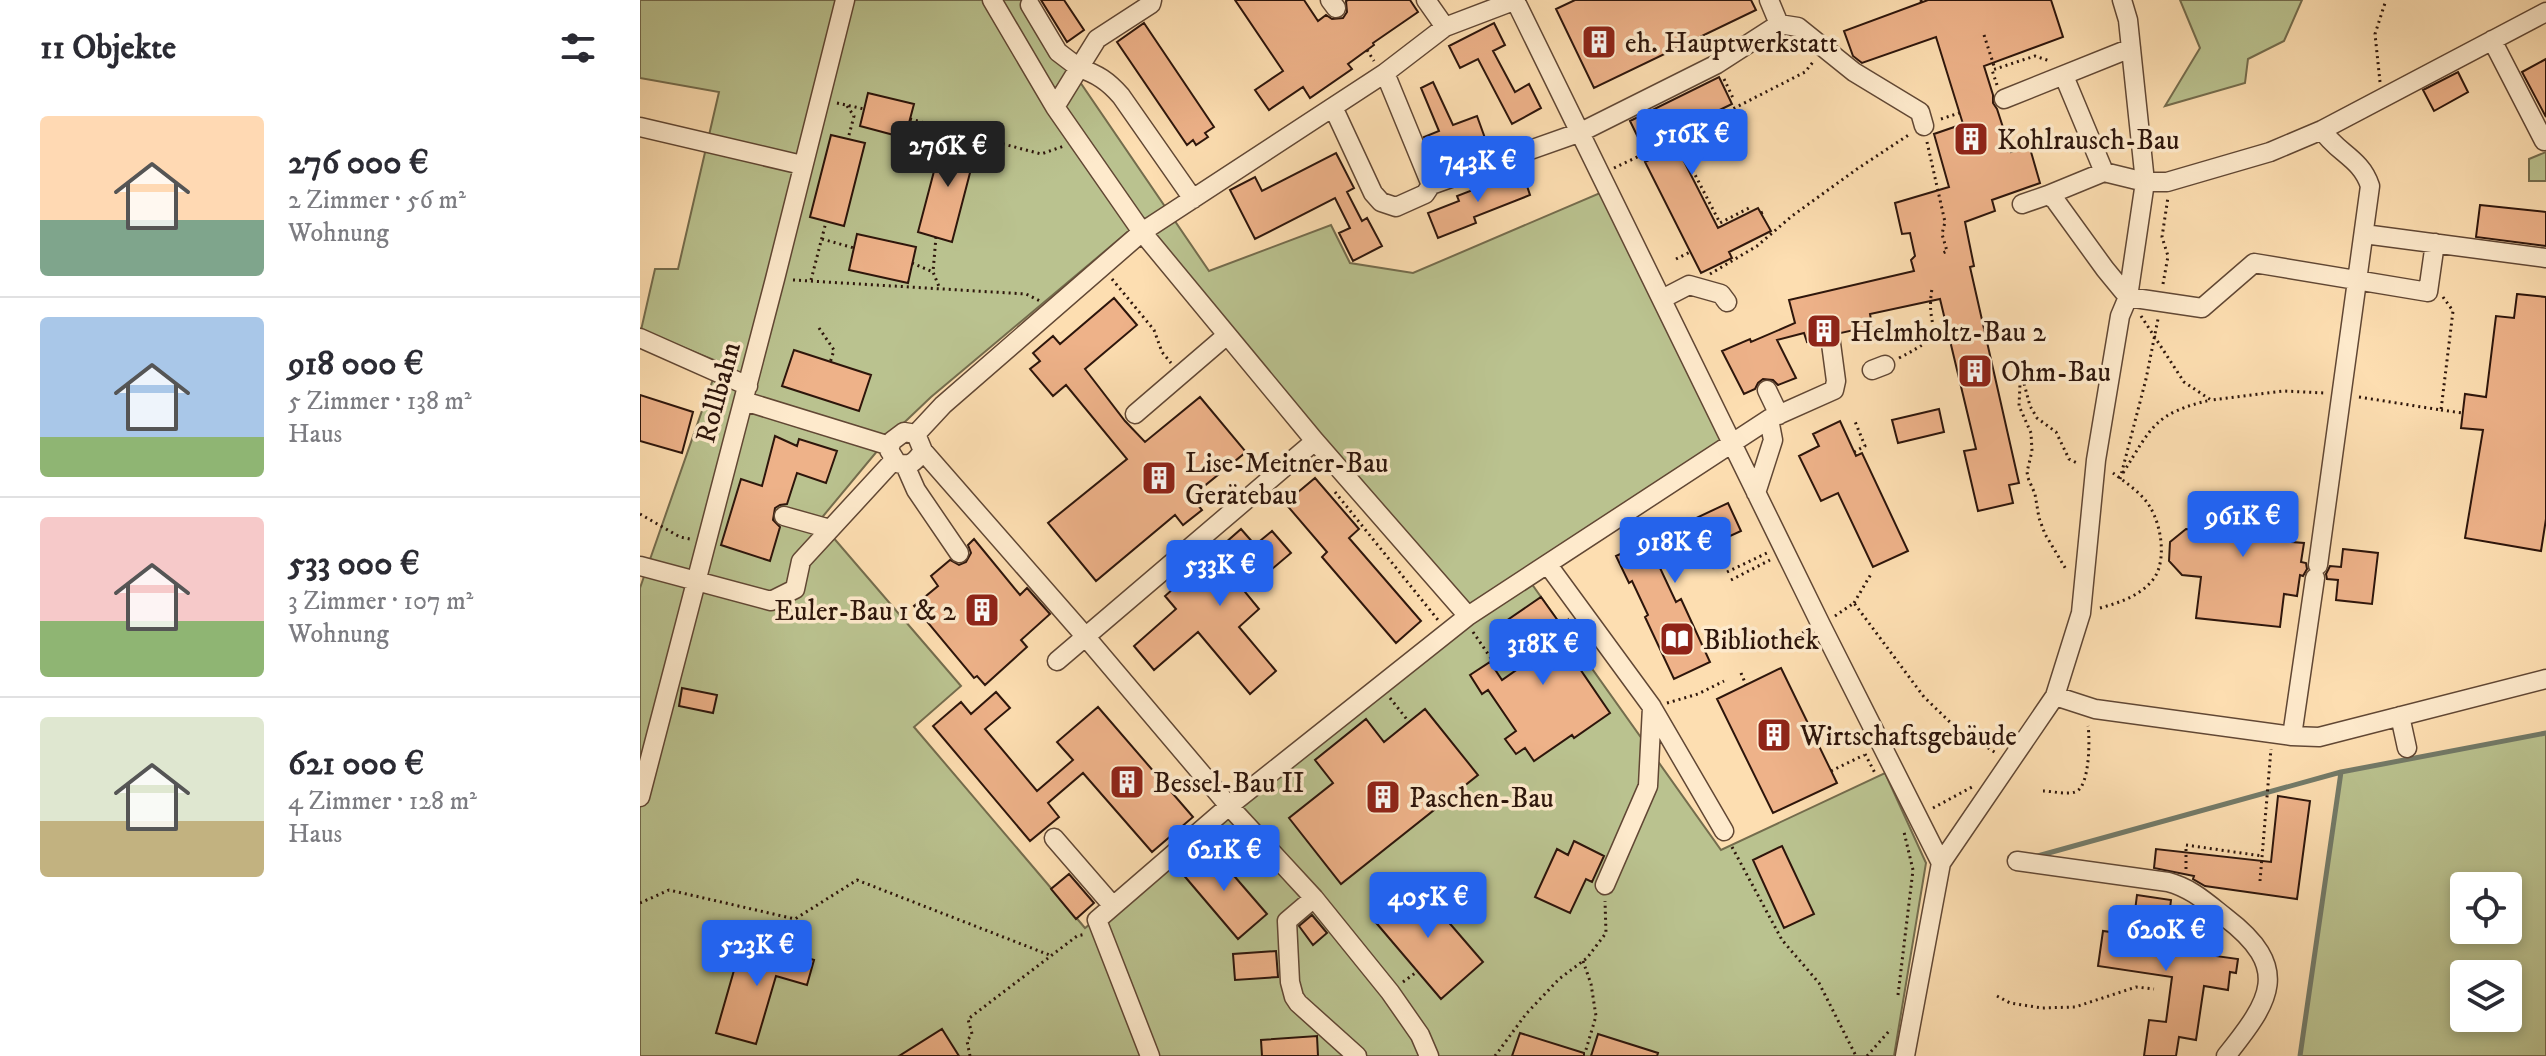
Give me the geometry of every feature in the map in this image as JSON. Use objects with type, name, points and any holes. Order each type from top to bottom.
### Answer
[{"type":"lane","name":"Rollbahn","points":[[640,797],[845,0]]},
{"type":"lane","points":[[992,0],[1055,107],[1142,232],[1466,617]]},
{"type":"lane","points":[[1055,107],[1097,39],[1151,4],[1152,0]]},
{"type":"lane","points":[[1426,0],[1445,27]]},
{"type":"lane","points":[[640,338],[746,394],[914,463],[919,443],[943,405],[1142,232],[1385,73],[1445,27],[1515,0],[1941,863]]},
{"type":"lane","points":[[1769,0],[1779,24]]},
{"type":"lane","points":[[1905,1056],[1941,863],[2055,696],[2081,613],[2090,463],[2120,316],[2128,297],[2145,182],[2128,20],[2122,0]]},
{"type":"lane","points":[[1030,5],[1058,52],[1079,68],[1107,80],[1121,96],[1193,199]]},
{"type":"lane","points":[[2022,204],[2104,172],[2145,182],[2167,182],[2270,152],[2322,130],[2546,12]]},
{"type":"lane","points":[[1333,107],[1373,193],[1381,202],[1396,207],[1425,194],[1431,185],[1581,132],[1717,64],[1779,24],[1798,27],[1854,72],[1920,112],[1924,126]]},
{"type":"lane","points":[[2492,40],[2544,141]]},
{"type":"lane","points":[[2004,99],[2131,48]]},
{"type":"lane","points":[[1385,73],[1431,185]]},
{"type":"lane","points":[[2064,76],[2104,172]]},
{"type":"lane","points":[[640,128],[802,165]]},
{"type":"lane","points":[[2292,736],[2370,186],[2366,172],[2354,159],[2337,149],[2322,130]]},
{"type":"lane","points":[[2048,195],[2055,200],[2128,297],[2202,308],[2254,263],[2428,292],[2435,243]]},
{"type":"lane","points":[[2364,234],[2546,258]]},
{"type":"lane","points":[[1662,299],[1689,285],[1721,294],[1727,302]]},
{"type":"lane","points":[[1135,414],[1227,335]]},
{"type":"lane","points":[[1150,1056],[1097,920],[1229,806],[1466,617],[1774,417],[1834,390],[1836,381],[1830,336]]},
{"type":"lane","points":[[1756,493],[1773,440],[1774,417],[1767,390]]},
{"type":"lane","points":[[959,553],[896,457],[892,441],[904,432],[919,443],[1229,806],[1314,898],[1390,992],[1420,1035],[1429,1056]]},
{"type":"lane","points":[[1057,661],[1315,441]]},
{"type":"lane","points":[[640,566],[771,601],[795,589],[801,561],[896,457]]},
{"type":"lane","points":[[784,516],[830,529]]},
{"type":"lane","points":[[1548,565],[1652,707],[1724,831]]},
{"type":"lane","points":[[2055,696],[2095,709],[2272,734],[2319,737],[2546,679]]},
{"type":"lane","points":[[1605,885],[1648,786],[1652,707]]},
{"type":"lane","points":[[2400,716],[2407,748]]},
{"type":"lane","points":[[1054,838],[1113,906]]},
{"type":"lane","points":[[2017,861],[2185,887],[2246,933],[2261,951],[2267,965],[2267,987],[2262,1007],[2226,1056]]},
{"type":"lane","points":[[1314,898],[1287,921],[1290,982],[1298,1003],[1357,1056]]},
{"type":"path","points":[[1921,0],[1922,6]]},
{"type":"path","points":[[2381,98],[2375,34],[2386,0]]},
{"type":"path","points":[[1984,35],[1995,69]]},
{"type":"path","points":[[1717,64],[1733,98],[1730,100]]},
{"type":"path","points":[[1664,144],[1805,72]]},
{"type":"path","points":[[820,99],[864,109]]},
{"type":"path","points":[[846,105],[854,116],[848,139]]},
{"type":"path","points":[[1689,285],[1757,246],[1792,216],[1857,169],[1924,126],[1959,113]]},
{"type":"path","points":[[910,119],[1041,154],[1078,141]]},
{"type":"path","points":[[1924,126],[1945,222],[1942,234],[1947,251]]},
{"type":"path","points":[[962,142],[964,133]]},
{"type":"path","points":[[1676,138],[1720,223],[1751,207]]},
{"type":"path","points":[[1601,175],[1654,149]]},
{"type":"path","points":[[2120,479],[2155,339],[2168,256],[2162,237],[2169,196],[2167,182]]},
{"type":"path","points":[[811,281],[826,222]]},
{"type":"path","points":[[936,237],[933,272],[940,289]]},
{"type":"path","points":[[822,239],[854,248]]},
{"type":"path","points":[[1676,259],[1690,252]]},
{"type":"path","points":[[912,263],[933,272]]},
{"type":"path","points":[[1102,267],[1154,330],[1162,352],[1180,375]]},
{"type":"path","points":[[775,279],[1026,294],[1054,308]]},
{"type":"path","points":[[1879,368],[1932,338],[1935,331],[1930,299],[1932,289]]},
{"type":"path","points":[[2428,292],[2447,299],[2453,311],[2441,410]]},
{"type":"path","points":[[2128,297],[2184,382],[2211,400]]},
{"type":"path","points":[[819,328],[834,350],[830,363]]},
{"type":"path","points":[[2007,361],[2021,372],[2030,406],[2037,418],[2056,432],[2069,459],[2090,463],[2120,479],[2149,505],[2158,524],[2163,543],[2152,582],[2129,598],[2081,613]]},
{"type":"path","points":[[2016,368],[2020,384],[2019,406],[2031,433],[2032,451],[2027,472],[2039,518],[2056,556],[2074,580]]},
{"type":"path","points":[[2120,479],[2152,426],[2188,405],[2211,400],[2284,391],[2341,395],[2463,413]]},
{"type":"path","points":[[1854,419],[1865,446],[1854,452]]},
{"type":"path","points":[[1332,489],[1447,631]]},
{"type":"path","points":[[640,514],[680,537],[706,543]]},
{"type":"path","points":[[1727,572],[1782,546]]},
{"type":"path","points":[[1731,580],[1757,567]]},
{"type":"path","points":[[1854,603],[1871,574]]},
{"type":"path","points":[[1466,617],[1499,670],[1581,610]]},
{"type":"path","points":[[1741,673],[1746,685]]},
{"type":"path","points":[[1652,707],[1698,694],[1724,681]]},
{"type":"path","points":[[1380,686],[1409,722]]},
{"type":"path","points":[[2043,791],[2074,793],[2085,783],[2091,739],[2087,717],[2095,709]]},
{"type":"path","points":[[2260,881],[2272,734]]},
{"type":"path","points":[[1831,771],[1865,754]]},
{"type":"path","points":[[1226,867],[1236,857],[1250,829]]},
{"type":"path","points":[[1724,831],[1782,940],[1819,983],[1856,1056]]},
{"type":"path","points":[[2185,887],[2186,845],[2262,856]]},
{"type":"path","points":[[640,903],[669,890],[795,919],[857,880],[1052,956]]},
{"type":"path","points":[[1496,1055],[1526,1014],[1559,979],[1583,961],[1606,933],[1605,885]]},
{"type":"path","points":[[970,1056],[967,1041],[972,1034],[968,1019],[1077,936],[1099,931]]},
{"type":"path","points":[[1583,961],[1591,984],[1596,1016],[1585,1053]]},
{"type":"path","points":[[1997,996],[2010,1003],[2042,1008],[2075,1007],[2136,987],[2154,989]]},
{"type":"green space","points":[[640,0],[1024,0],[1209,271],[1331,225],[1350,263],[1413,273],[1600,193],[1723,440],[1524,573],[1721,850],[1885,773],[1926,863],[1894,1056],[640,1056],[640,588],[719,362],[641,330],[655,269],[678,269],[719,92],[640,78]],"holes":[[[1142,220],[1320,437],[1478,615],[1085,928],[914,727],[961,686],[819,521],[888,438],[931,397]]]},
{"type":"green space","points":[[2180,0],[2302,0],[2284,41],[2248,59],[2245,83],[2165,106],[2200,48]]},
{"type":"green space","points":[[2546,152],[2546,181],[2529,181],[2529,159]]},
{"type":"green space","points":[[2546,733],[2546,1056],[2300,1056],[2341,772]]},
{"type":"building","points":[[1041,0],[1064,0],[1084,30],[1067,42]]},
{"type":"building","points":[[1235,0],[1304,0],[1318,21],[1326,15],[1332,19],[1343,18],[1348,0],[1410,0],[1418,12],[1373,43],[1348,64],[1352,69],[1310,98],[1303,87],[1269,110],[1255,90],[1283,71]]},
{"type":"building","name":"eh. Hauptwerkstatt","points":[[1575,0],[1751,0],[1756,10],[1594,88],[1556,9]]},
{"type":"building","points":[[1928,0],[2051,0],[2063,37],[1984,66],[1993,103],[2011,152],[2029,145],[2040,183],[1992,200],[1995,211],[1965,222],[1974,266],[1970,267],[2019,483],[2009,485],[2013,503],[1978,511],[1964,451],[1976,449],[1940,299],[1870,314],[1872,326],[1841,333],[1835,325],[1828,324],[1819,331],[1818,339],[1807,342],[1804,333],[1777,340],[1796,378],[1778,385],[1773,380],[1763,379],[1755,389],[1744,394],[1722,351],[1795,323],[1789,300],[1914,271],[1911,260],[1915,256],[1910,233],[1902,234],[1895,203],[1949,187],[1934,134],[1963,124],[1936,37],[1862,63],[1853,56],[1844,31]]},
{"type":"building","points":[[1144,23],[1214,127],[1205,133],[1208,137],[1196,145],[1193,140],[1187,145],[1117,42]]},
{"type":"building","points":[[1494,23],[1505,45],[1493,51],[1515,92],[1529,84],[1541,108],[1512,124],[1478,59],[1460,68],[1449,46]]},
{"type":"building","points":[[2546,59],[2546,117],[2522,72]]},
{"type":"building","points":[[2458,72],[2468,92],[2434,111],[2423,90]]},
{"type":"building","points":[[1719,77],[1732,104],[1670,134],[1718,228],[1758,208],[1771,231],[1729,252],[1732,258],[1701,273],[1645,162],[1649,160],[1630,121]]},
{"type":"building","points":[[1433,82],[1453,125],[1477,116],[1486,141],[1434,161],[1424,137],[1439,131],[1421,88]]},
{"type":"building","points":[[868,93],[914,104],[905,138],[860,126]]},
{"type":"building","points":[[831,135],[865,143],[844,226],[810,217]]},
{"type":"building","points":[[943,137],[977,146],[952,242],[918,232]]},
{"type":"building","points":[[1336,153],[1354,188],[1347,192],[1362,221],[1367,218],[1382,246],[1353,261],[1339,233],[1350,228],[1335,198],[1255,239],[1230,190],[1255,177],[1262,191]]},
{"type":"building","points":[[1522,171],[1530,195],[1474,217],[1476,223],[1438,238],[1428,213],[1459,201],[1457,196]]},
{"type":"building","points":[[2480,205],[2546,212],[2546,246],[2476,237]]},
{"type":"building","points":[[857,234],[916,247],[908,283],[849,270]]},
{"type":"building","points":[[2517,294],[2546,297],[2546,519],[2541,551],[2465,538],[2483,430],[2461,428],[2465,394],[2486,397],[2496,316],[2514,318]]},
{"type":"building","name":"Lise-Meitner-Bau Gerätebau","points":[[1114,298],[1137,325],[1085,369],[1125,421],[1145,442],[1200,397],[1246,452],[1191,497],[1202,510],[1183,525],[1175,515],[1096,581],[1048,523],[1127,459],[1066,385],[1053,396],[1030,369],[1040,361],[1033,353],[1053,336],[1060,344]]},
{"type":"building","points":[[794,350],[871,375],[859,411],[782,386]]},
{"type":"building","points":[[640,395],[693,412],[682,453],[640,441]]},
{"type":"building","points":[[1939,409],[1944,432],[1898,443],[1892,420]]},
{"type":"building","points":[[1840,421],[1856,456],[1862,453],[1908,551],[1873,567],[1838,493],[1821,501],[1799,456],[1819,446],[1813,434]]},
{"type":"building","points":[[775,436],[797,446],[799,439],[837,451],[826,483],[797,473],[787,504],[775,508],[773,520],[780,527],[770,561],[721,545],[741,479],[762,486]]},
{"type":"building","points":[[1315,478],[1359,529],[1349,538],[1421,621],[1396,643],[1322,557],[1327,552],[1285,503]]},
{"type":"building","points":[[2213,492],[2297,502],[2292,542],[2304,543],[2301,562],[2306,563],[2307,569],[2303,576],[2300,575],[2297,596],[2284,594],[2280,627],[2196,618],[2201,577],[2182,575],[2169,561],[2170,542],[2186,529],[2209,531]]},
{"type":"building","points":[[1728,503],[1741,531],[1660,568],[1676,602],[1681,599],[1710,662],[1674,679],[1632,581],[1629,583],[1616,556]]},
{"type":"building","points":[[1241,529],[1255,545],[1272,531],[1291,553],[1245,592],[1259,609],[1239,627],[1276,671],[1250,694],[1198,632],[1154,670],[1134,646],[1176,609],[1165,596]]},
{"type":"building","name":"Euler-Bau 1 & 2","points":[[974,539],[1020,595],[1027,588],[1050,614],[1021,640],[1027,647],[985,685],[977,676],[974,678],[914,606],[938,586],[931,576],[950,560],[959,565],[966,562],[971,553],[968,545]]},
{"type":"building","points":[[2343,549],[2378,553],[2372,604],[2336,600],[2338,580],[2327,579],[2326,574],[2330,566],[2341,567]]},
{"type":"building","points":[[1541,597],[1561,625],[1556,629],[1578,661],[1576,663],[1610,713],[1534,761],[1525,748],[1516,754],[1505,739],[1516,731],[1488,690],[1482,694],[1470,675],[1490,662],[1502,680],[1532,659],[1506,621]]},
{"type":"building","name":"Wirtschaftsgebäude","points":[[1781,668],[1837,783],[1773,813],[1717,699]]},
{"type":"building","points":[[682,688],[717,695],[713,713],[679,706]]},
{"type":"building","points":[[996,692],[1010,708],[985,729],[1037,791],[1073,760],[1057,742],[1098,707],[1193,817],[1152,852],[1083,773],[1048,803],[1059,817],[1030,841],[933,726],[961,702],[971,714]]},
{"type":"building","name":"Paschen-Bau","points":[[1425,709],[1478,775],[1341,884],[1289,818],[1333,783],[1315,760],[1366,719],[1384,742]]},
{"type":"building","points":[[2278,796],[2310,801],[2297,899],[2205,886],[2193,879],[2194,876],[2154,868],[2156,849],[2271,862]]},
{"type":"building","points":[[1574,841],[1604,856],[1592,882],[1586,879],[1570,913],[1535,897],[1557,849],[1568,855]]},
{"type":"building","points":[[1782,846],[1814,914],[1784,928],[1753,860]]},
{"type":"building","points":[[1210,848],[1267,914],[1238,939],[1181,872]]},
{"type":"building","points":[[1069,874],[1094,903],[1076,919],[1051,889]]},
{"type":"building","points":[[1414,882],[1483,962],[1441,999],[1372,918]]},
{"type":"building","points":[[2137,895],[2171,900],[2165,949],[2238,959],[2236,973],[2230,972],[2228,990],[2204,986],[2196,1040],[2179,1037],[2176,1056],[2144,1056],[2149,1020],[2166,1022],[2172,977],[2098,966],[2103,931],[2132,935]]},
{"type":"building","points":[[1312,915],[1327,933],[1313,945],[1299,926]]},
{"type":"building","points":[[743,939],[814,960],[807,985],[776,976],[756,1044],[716,1033]]},
{"type":"building","points":[[1276,951],[1278,977],[1235,980],[1233,954]]},
{"type":"building","points":[[942,1029],[959,1056],[899,1056]]},
{"type":"building","points":[[1520,1033],[1584,1053],[1584,1056],[1512,1056]]},
{"type":"building","points":[[1598,1034],[1658,1053],[1657,1056],[1591,1056]]},
{"type":"building","points":[[1317,1036],[1318,1056],[1262,1056],[1261,1040]]},
{"type":"waterway","points":[[2034,857],[2341,772],[2546,733]]},
{"type":"waterway","points":[[2300,1056],[2341,772]]},
{"type":"place","name":"eh. Hauptwerkstatt","points":[[1599,42]]},
{"type":"place","name":"Kohlrausch-Bau","points":[[1971,139]]},
{"type":"place","name":"Helmholtz-Bau 2","points":[[1824,331]]},
{"type":"place","name":"Ohm-Bau","points":[[1975,371]]},
{"type":"place","name":"Lise-Meitner-Bau Gerätebau","points":[[1159,478]]},
{"type":"place","name":"Euler-Bau 1 & 2","points":[[982,610]]},
{"type":"place","name":"Bibliothek","points":[[1677,639]]},
{"type":"place","name":"Wirtschaftsgebäude","points":[[1774,735]]},
{"type":"place","name":"Bessel-Bau II","points":[[1127,782]]},
{"type":"place","name":"Paschen-Bau","points":[[1383,797]]}]
